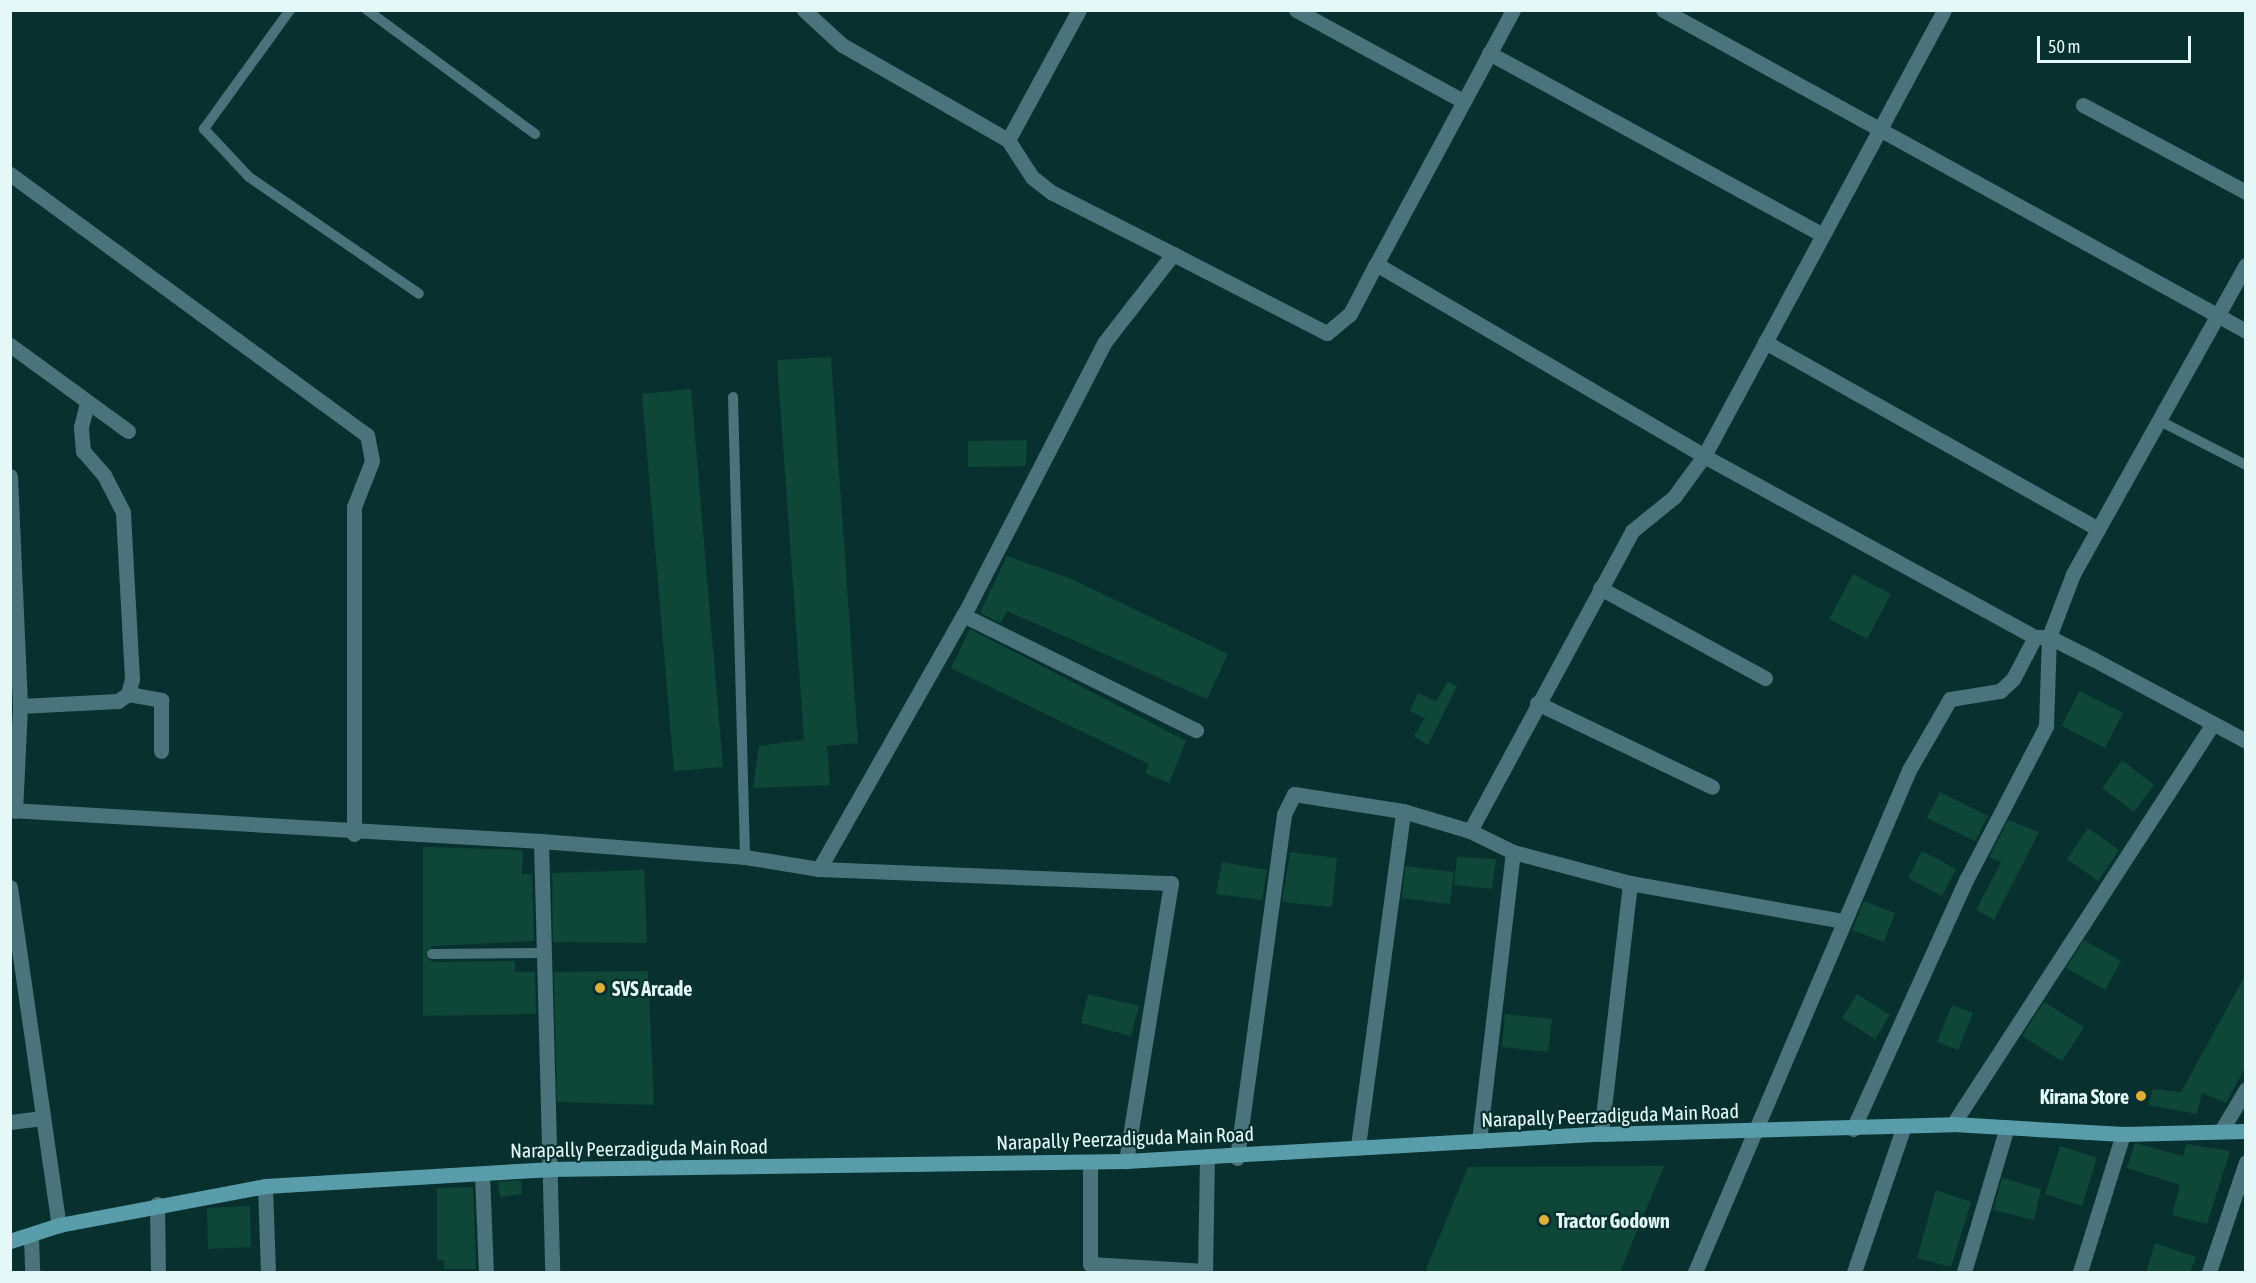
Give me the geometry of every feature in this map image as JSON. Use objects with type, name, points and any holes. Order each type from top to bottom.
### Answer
[{"type":"street","points":[[804,10],[842,45],[1008,140],[1032,177],[1051,192],[1327,333],[1337,330],[1350,314],[1513,10]]},
{"type":"street","points":[[1296,10],[1463,101]]},
{"type":"street","points":[[1663,10],[1879,132],[2246,331]]},
{"type":"street","points":[[1470,831],[1537,703],[1632,531],[1674,497],[1704,456],[1944,10]]},
{"type":"street","points":[[1008,140],[1076,12]]},
{"type":"street","points":[[1489,53],[1823,235]]},
{"type":"street","points":[[2083,105],[2246,192]]},
{"type":"street","points":[[10,174],[368,435],[372,461],[354,507],[354,834]]},
{"type":"street","points":[[819,869],[963,615],[1104,343],[1173,254]]},
{"type":"street","points":[[1376,264],[1704,456],[2042,637],[2246,741]]},
{"type":"street","points":[[1695,1272],[1757,1131],[1843,921],[1939,715],[1950,699],[2000,691],[2013,680],[2042,637],[2098,529],[2158,420],[2219,317],[2246,265]]},
{"type":"street","points":[[1766,342],[2098,529]]},
{"type":"street","points":[[10,345],[128,431]]},
{"type":"street","points":[[87,403],[81,427],[83,451],[104,475],[123,512],[132,679],[128,694]]},
{"type":"street","points":[[10,476],[20,706],[13,811],[354,834],[541,841],[745,856],[819,869],[1171,883],[1126,1161]]},
{"type":"street","points":[[1600,588],[1765,678]]},
{"type":"street","points":[[963,615],[1196,730]]},
{"type":"street","points":[[1853,1129],[1966,880],[2046,726],[2042,637]]},
{"type":"street","points":[[20,706],[102,704],[128,694],[161,700],[161,751]]},
{"type":"street","points":[[1537,703],[1712,787]]},
{"type":"street","points":[[1953,1124],[2213,724]]},
{"type":"street","points":[[1237,1158],[1289,800],[1294,794],[1403,811],[1470,831],[1513,852],[1630,883],[1843,921]]},
{"type":"street","points":[[1358,1146],[1403,811]]},
{"type":"street","points":[[541,841],[552,1272]]},
{"type":"street","points":[[1479,1141],[1513,852]]},
{"type":"street","points":[[1601,1134],[1630,883]]},
{"type":"street","points":[[10,887],[59,1225]]},
{"type":"street","points":[[2222,1131],[2246,1089]]},
{"type":"street","points":[[10,1122],[44,1118]]},
{"type":"street","name":"Narapally Peerzadiguda Main Road","points":[[10,1240],[31,1237],[59,1225],[157,1204],[265,1186],[548,1170],[1207,1159],[1358,1146],[1601,1134],[1853,1129],[1953,1124],[2123,1134],[2246,1131]]},
{"type":"street","points":[[1854,1272],[1904,1126]]},
{"type":"street","points":[[1964,1272],[2007,1127]]},
{"type":"street","points":[[2080,1272],[2123,1134]]},
{"type":"street","points":[[1090,1162],[1090,1264],[1205,1272],[1207,1159]]},
{"type":"street","points":[[2210,1272],[2246,1162]]},
{"type":"street","points":[[482,1174],[486,1272]]},
{"type":"street","points":[[265,1186],[268,1272]]},
{"type":"street","points":[[157,1204],[158,1272]]},
{"type":"street","points":[[31,1237],[32,1272]]},
{"type":"lane","points":[[290,10],[204,129],[249,177],[419,294]]},
{"type":"lane","points":[[367,10],[535,134]]},
{"type":"lane","points":[[732,397],[745,856]]},
{"type":"lane","points":[[2158,420],[2246,465]]},
{"type":"lane","points":[[432,954],[543,953]]},
{"type":"building","points":[[831,357],[858,743],[827,746],[830,785],[753,788],[759,746],[804,740],[777,360]]},
{"type":"building","points":[[691,389],[723,767],[674,771],[642,394]]},
{"type":"building","points":[[1027,440],[1026,466],[968,467],[968,441]]},
{"type":"building","points":[[1007,556],[1069,578],[1228,654],[1207,699],[1007,611],[1001,623],[980,613]]},
{"type":"building","points":[[1853,574],[1891,594],[1867,639],[1829,619]]},
{"type":"building","points":[[970,629],[1186,741],[1169,783],[1145,773],[1149,764],[951,668]]},
{"type":"building","points":[[1448,681],[1457,686],[1428,745],[1414,736],[1425,718],[1410,711],[1418,693],[1436,701]]},
{"type":"building","points":[[2079,691],[2123,713],[2105,748],[2062,726]]},
{"type":"building","points":[[2122,760],[2154,785],[2134,812],[2102,788]]},
{"type":"building","points":[[1940,792],[1988,816],[1975,841],[1927,818]]},
{"type":"building","points":[[2008,820],[2039,832],[1994,920],[1976,910],[2001,862],[1989,857]]},
{"type":"building","points":[[2088,828],[2119,850],[2098,881],[2067,859]]},
{"type":"building","points":[[423,847],[523,850],[522,874],[532,874],[534,941],[432,946],[425,955],[432,962],[515,961],[515,972],[535,972],[536,1014],[423,1016]]},
{"type":"building","points":[[1922,851],[1956,869],[1942,896],[1908,878]]},
{"type":"building","points":[[1290,852],[1337,858],[1332,907],[1282,902]]},
{"type":"building","points":[[1457,857],[1496,859],[1492,889],[1454,885]]},
{"type":"building","points":[[1222,862],[1267,870],[1262,900],[1216,894]]},
{"type":"building","points":[[1405,866],[1454,872],[1450,904],[1402,898]]},
{"type":"building","points":[[644,870],[647,943],[553,942],[552,873]]},
{"type":"building","points":[[1864,901],[1895,913],[1884,942],[1852,930]]},
{"type":"building","points":[[2084,940],[2121,961],[2105,990],[2066,968]]},
{"type":"building","points":[[648,971],[654,1105],[557,1102],[554,972]]},
{"type":"building","points":[[2246,974],[2246,1066],[2226,1103],[2202,1093],[2197,1114],[2148,1105],[2153,1089],[2181,1092]]},
{"type":"building","points":[[1088,994],[1139,1006],[1131,1036],[1081,1023]]},
{"type":"building","points":[[1857,994],[1890,1015],[1875,1039],[1842,1018]]},
{"type":"building","points":[[2044,1002],[2084,1027],[2062,1061],[2022,1036]]},
{"type":"building","points":[[1952,1005],[1973,1013],[1958,1050],[1937,1042]]},
{"type":"building","points":[[1505,1014],[1552,1019],[1548,1052],[1502,1047]]},
{"type":"building","points":[[2135,1143],[2183,1156],[2186,1144],[2230,1151],[2207,1224],[2172,1215],[2180,1185],[2127,1168]]},
{"type":"building","points":[[2060,1146],[2097,1158],[2082,1206],[2045,1194]]},
{"type":"building","name":"Tractor Godown","points":[[1664,1166],[1620,1272],[1425,1272],[1468,1167]]},
{"type":"building","points":[[2002,1178],[2041,1189],[2034,1220],[1993,1210]]},
{"type":"building","points":[[521,1180],[522,1194],[500,1197],[498,1182]]},
{"type":"building","points":[[473,1187],[476,1269],[444,1269],[444,1260],[437,1260],[437,1188]]},
{"type":"building","points":[[1936,1190],[1971,1202],[1951,1267],[1917,1258]]},
{"type":"building","points":[[250,1206],[251,1247],[208,1249],[207,1208]]},
{"type":"building","points":[[2155,1243],[2196,1257],[2190,1272],[2146,1272]]},
{"type":"place","name":"SVS Arcade","points":[[600,988]]},
{"type":"place","name":"Kirana Store","points":[[2141,1096]]},
{"type":"place","name":"Tractor Godown","points":[[1544,1220]]}]
